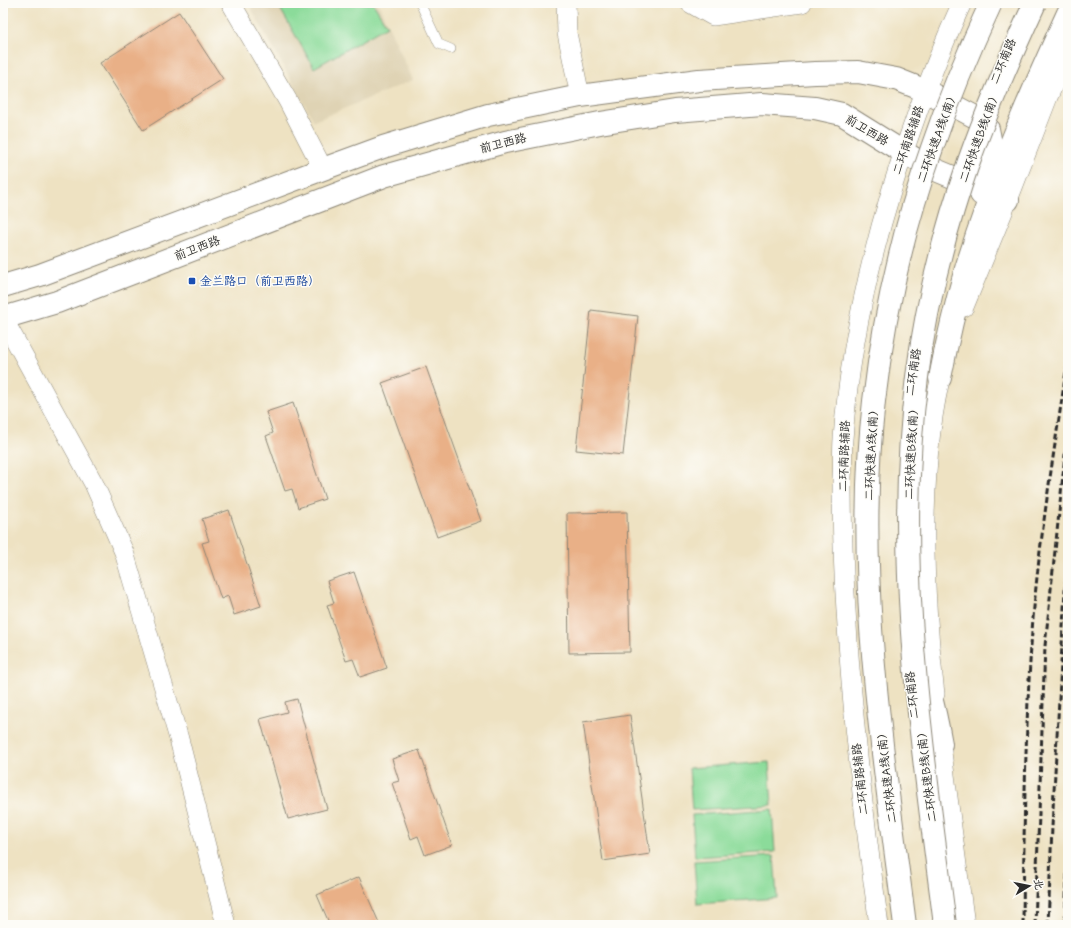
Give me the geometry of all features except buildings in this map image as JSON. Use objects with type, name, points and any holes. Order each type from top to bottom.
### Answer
[{"type":"main road","name":"二环快速A线(南)","points":[[905,925],[880,725],[871,622],[868,512],[874,403],[889,305],[903,243],[917,193],[944,113],[991,3]]},
{"type":"main road","points":[[911,925],[890,759],[875,586],[875,475],[880,404],[884,370],[894,313],[912,237],[931,168],[954,106],[998,3]]},
{"type":"main road","name":"二环南路","points":[[939,925],[912,694],[905,620],[902,550],[903,476],[908,407],[912,374],[929,282],[945,222],[979,119],[1005,55],[1029,3]]},
{"type":"main road","name":"二环快速B线(南)","points":[[945,925],[919,714],[910,619],[908,476],[917,375],[928,313],[940,260],[971,155],[992,100],[1035,3]]},
{"type":"main road","points":[[940,378],[963,280],[977,235],[994,194],[1005,157],[1030,97],[1068,14]]},
{"type":"main road","points":[[3,286],[40,275],[383,147],[488,115],[580,96],[699,80],[858,72],[896,79],[926,91],[979,119],[988,129],[992,151],[990,166],[994,194]]},
{"type":"main road","name":"前卫西路","points":[[3,318],[57,302],[384,176],[505,142],[585,126],[674,111],[762,104],[815,108],[842,114],[931,168],[994,194]]},
{"type":"main road","points":[[904,585],[905,609],[910,639],[932,700],[941,744]]},
{"type":"street","points":[[231,3],[288,101],[323,169]]},
{"type":"street","points":[[566,3],[567,33],[580,96]]},
{"type":"street","points":[[690,3],[713,16],[802,3]]},
{"type":"street","name":"二环南路辅路","points":[[879,925],[862,802],[848,651],[842,516],[843,440],[851,364],[864,290],[883,217],[903,152],[962,3]]},
{"type":"street","points":[[994,194],[1048,97],[1068,50]]},
{"type":"street","points":[[3,318],[94,484],[124,552],[179,739],[226,925]]},
{"type":"street","points":[[940,378],[933,412],[928,449],[926,490],[925,538],[928,633],[965,925]]},
{"type":"lane","points":[[420,3],[439,44],[451,49]]},
{"type":"shaded area","points":[[248,3],[378,3],[413,80],[314,121]]},
{"type":"green space","points":[[277,3],[373,3],[387,26],[314,68]]},
{"type":"green space","points":[[769,762],[772,805],[692,810],[689,768]]},
{"type":"green space","points":[[772,809],[775,852],[695,857],[692,815]]},
{"type":"green space","points":[[774,856],[777,898],[697,904],[694,861]]},
{"type":"railway","points":[[1023,925],[1024,820],[1031,646],[1037,574],[1046,502],[1068,358]]},
{"type":"railway","points":[[1035,925],[1045,646],[1068,427]]},
{"type":"railway","points":[[1048,925],[1068,536]]},
{"type":"railway","points":[[1065,925],[1068,851]]},
{"type":"place","name":"金兰路口（前卫西路）","points":[[192,281]]}]
